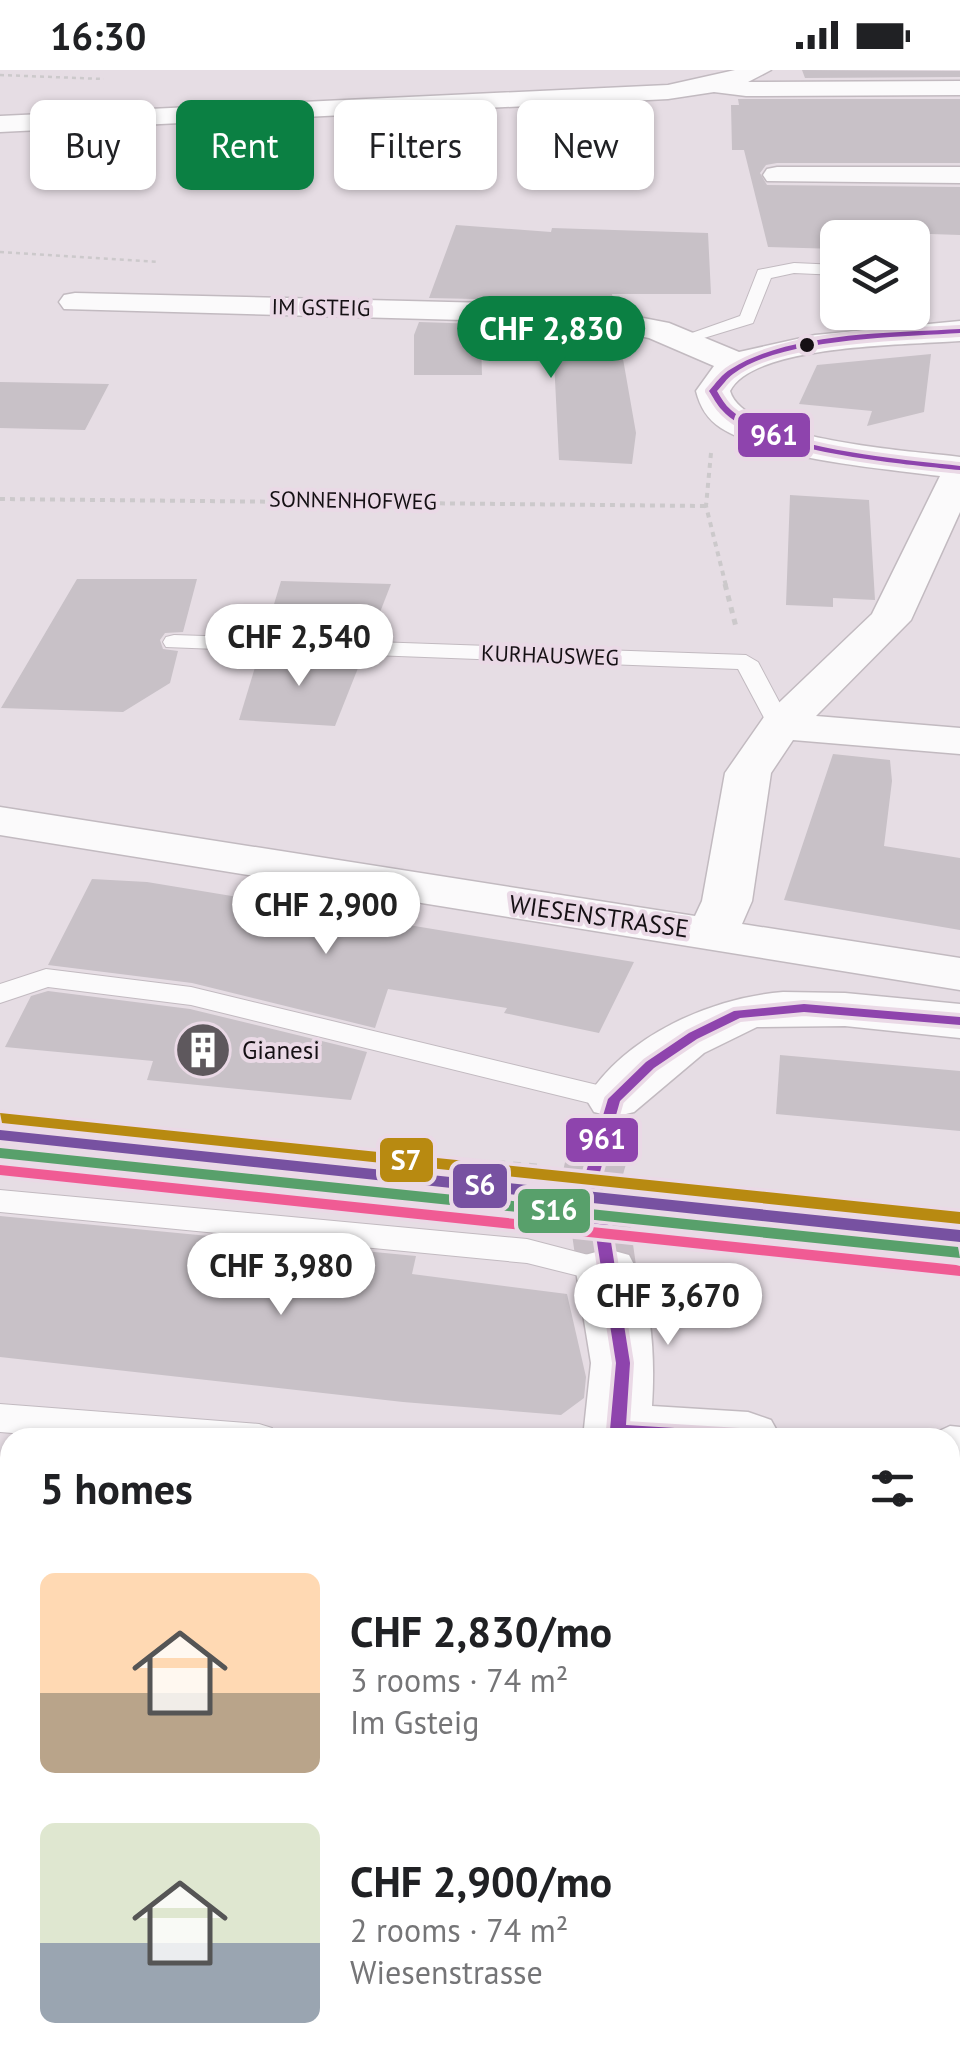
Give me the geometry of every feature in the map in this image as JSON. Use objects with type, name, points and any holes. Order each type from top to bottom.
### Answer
[{"type":"street","points":[[0,124],[668,92],[715,85],[759,70]]},
{"type":"street","points":[[715,85],[746,89],[960,88]]},
{"type":"street","points":[[777,175],[960,176]]},
{"type":"street","name":"IM GSTEIG","points":[[75,302],[550,312],[633,323],[738,364]]},
{"type":"street","points":[[713,932],[727,900],[748,773],[780,726],[890,620],[960,470],[832,450],[736,421],[718,408],[713,392],[719,378],[738,364],[814,347],[960,331]]},
{"type":"street","points":[[780,726],[960,741]]},
{"type":"street","name":"WIESENSTRASSE","points":[[0,821],[960,974]]},
{"type":"street","points":[[614,1099],[650,1065],[693,1036],[738,1014],[804,1008],[960,1020]]},
{"type":"street","points":[[607,1271],[623,1363],[618,1428]]},
{"type":"lane","points":[[681,340],[747,320],[764,274],[794,268],[820,269]]},
{"type":"lane","name":"KURHAUSWEG","points":[[174,642],[746,662]]},
{"type":"lane","points":[[746,662],[780,726]]},
{"type":"lane","points":[[0,994],[46,978],[190,996],[614,1099]]},
{"type":"lane","points":[[0,1201],[527,1251],[607,1271]]},
{"type":"lane","points":[[0,1418],[162,1428]]},
{"type":"path","points":[[0,74],[118,79]]},
{"type":"path","name":"SONNENHOFWEG","points":[[0,498],[706,506],[746,662]]},
{"type":"path","points":[[497,1163],[542,1167]]},
{"type":"building","points":[[802,70],[960,71],[960,77],[805,78]]},
{"type":"building","points":[[738,99],[960,99],[960,163],[777,163],[766,165],[760,173],[767,185],[960,187],[960,235],[930,234],[930,220],[820,220],[820,248],[768,247],[744,150],[732,150],[731,105],[739,105]]},
{"type":"building","points":[[456,225],[551,232],[552,228],[708,233],[711,294],[612,294],[615,309],[576,301],[429,298]]},
{"type":"building","points":[[419,322],[576,327],[619,336],[636,433],[632,464],[559,460],[553,340],[481,342],[482,375],[414,375],[414,335]]},
{"type":"building","points":[[931,354],[924,412],[867,426],[872,411],[799,404],[817,365]]},
{"type":"building","points":[[0,382],[109,384],[85,430],[0,428]]},
{"type":"building","points":[[790,495],[869,500],[875,600],[833,598],[833,607],[786,605]]},
{"type":"building","points":[[77,579],[197,579],[183,632],[165,633],[160,640],[163,649],[178,651],[170,683],[123,712],[1,708]]},
{"type":"building","points":[[281,581],[391,584],[370,638],[265,634]]},
{"type":"building","points":[[259,654],[362,658],[335,726],[239,720]]},
{"type":"building","points":[[833,754],[890,760],[892,781],[884,846],[960,858],[960,930],[784,900]]},
{"type":"building","points":[[92,879],[147,882],[634,962],[599,1033],[504,1013],[507,1008],[388,989],[375,1028],[192,983],[48,965]]},
{"type":"building","name":"Gianesi","points":[[48,991],[190,1009],[367,1052],[351,1100],[147,1080],[153,1061],[5,1047],[31,996]]},
{"type":"building","points":[[780,1055],[960,1071],[960,1131],[776,1114]]},
{"type":"building","points":[[0,1216],[416,1256],[412,1274],[567,1294],[586,1377],[584,1398],[561,1415],[403,1402],[0,1357]]},
{"type":"tunnel","points":[[607,1271],[593,1172],[614,1099]]},
{"type":"transit line","name":"961","points":[[960,331],[864,337],[788,349],[755,359],[729,373],[713,391],[726,411],[751,427],[784,439],[862,456],[960,468]]},
{"type":"transit line","name":"961","points":[[618,1428],[623,1363],[593,1172],[614,1099],[650,1065],[693,1036],[738,1014],[804,1008],[960,1021]]},
{"type":"transit line","name":"S7","points":[[2,1118],[960,1218]]},
{"type":"transit line","name":"S6","points":[[0,1135],[960,1236]]},
{"type":"transit line","name":"S16","points":[[0,1153],[958,1253]]},
{"type":"transit line","points":[[0,1170],[956,1271]]},
{"type":"place","name":"Gianesi","points":[[203,1050]]}]
